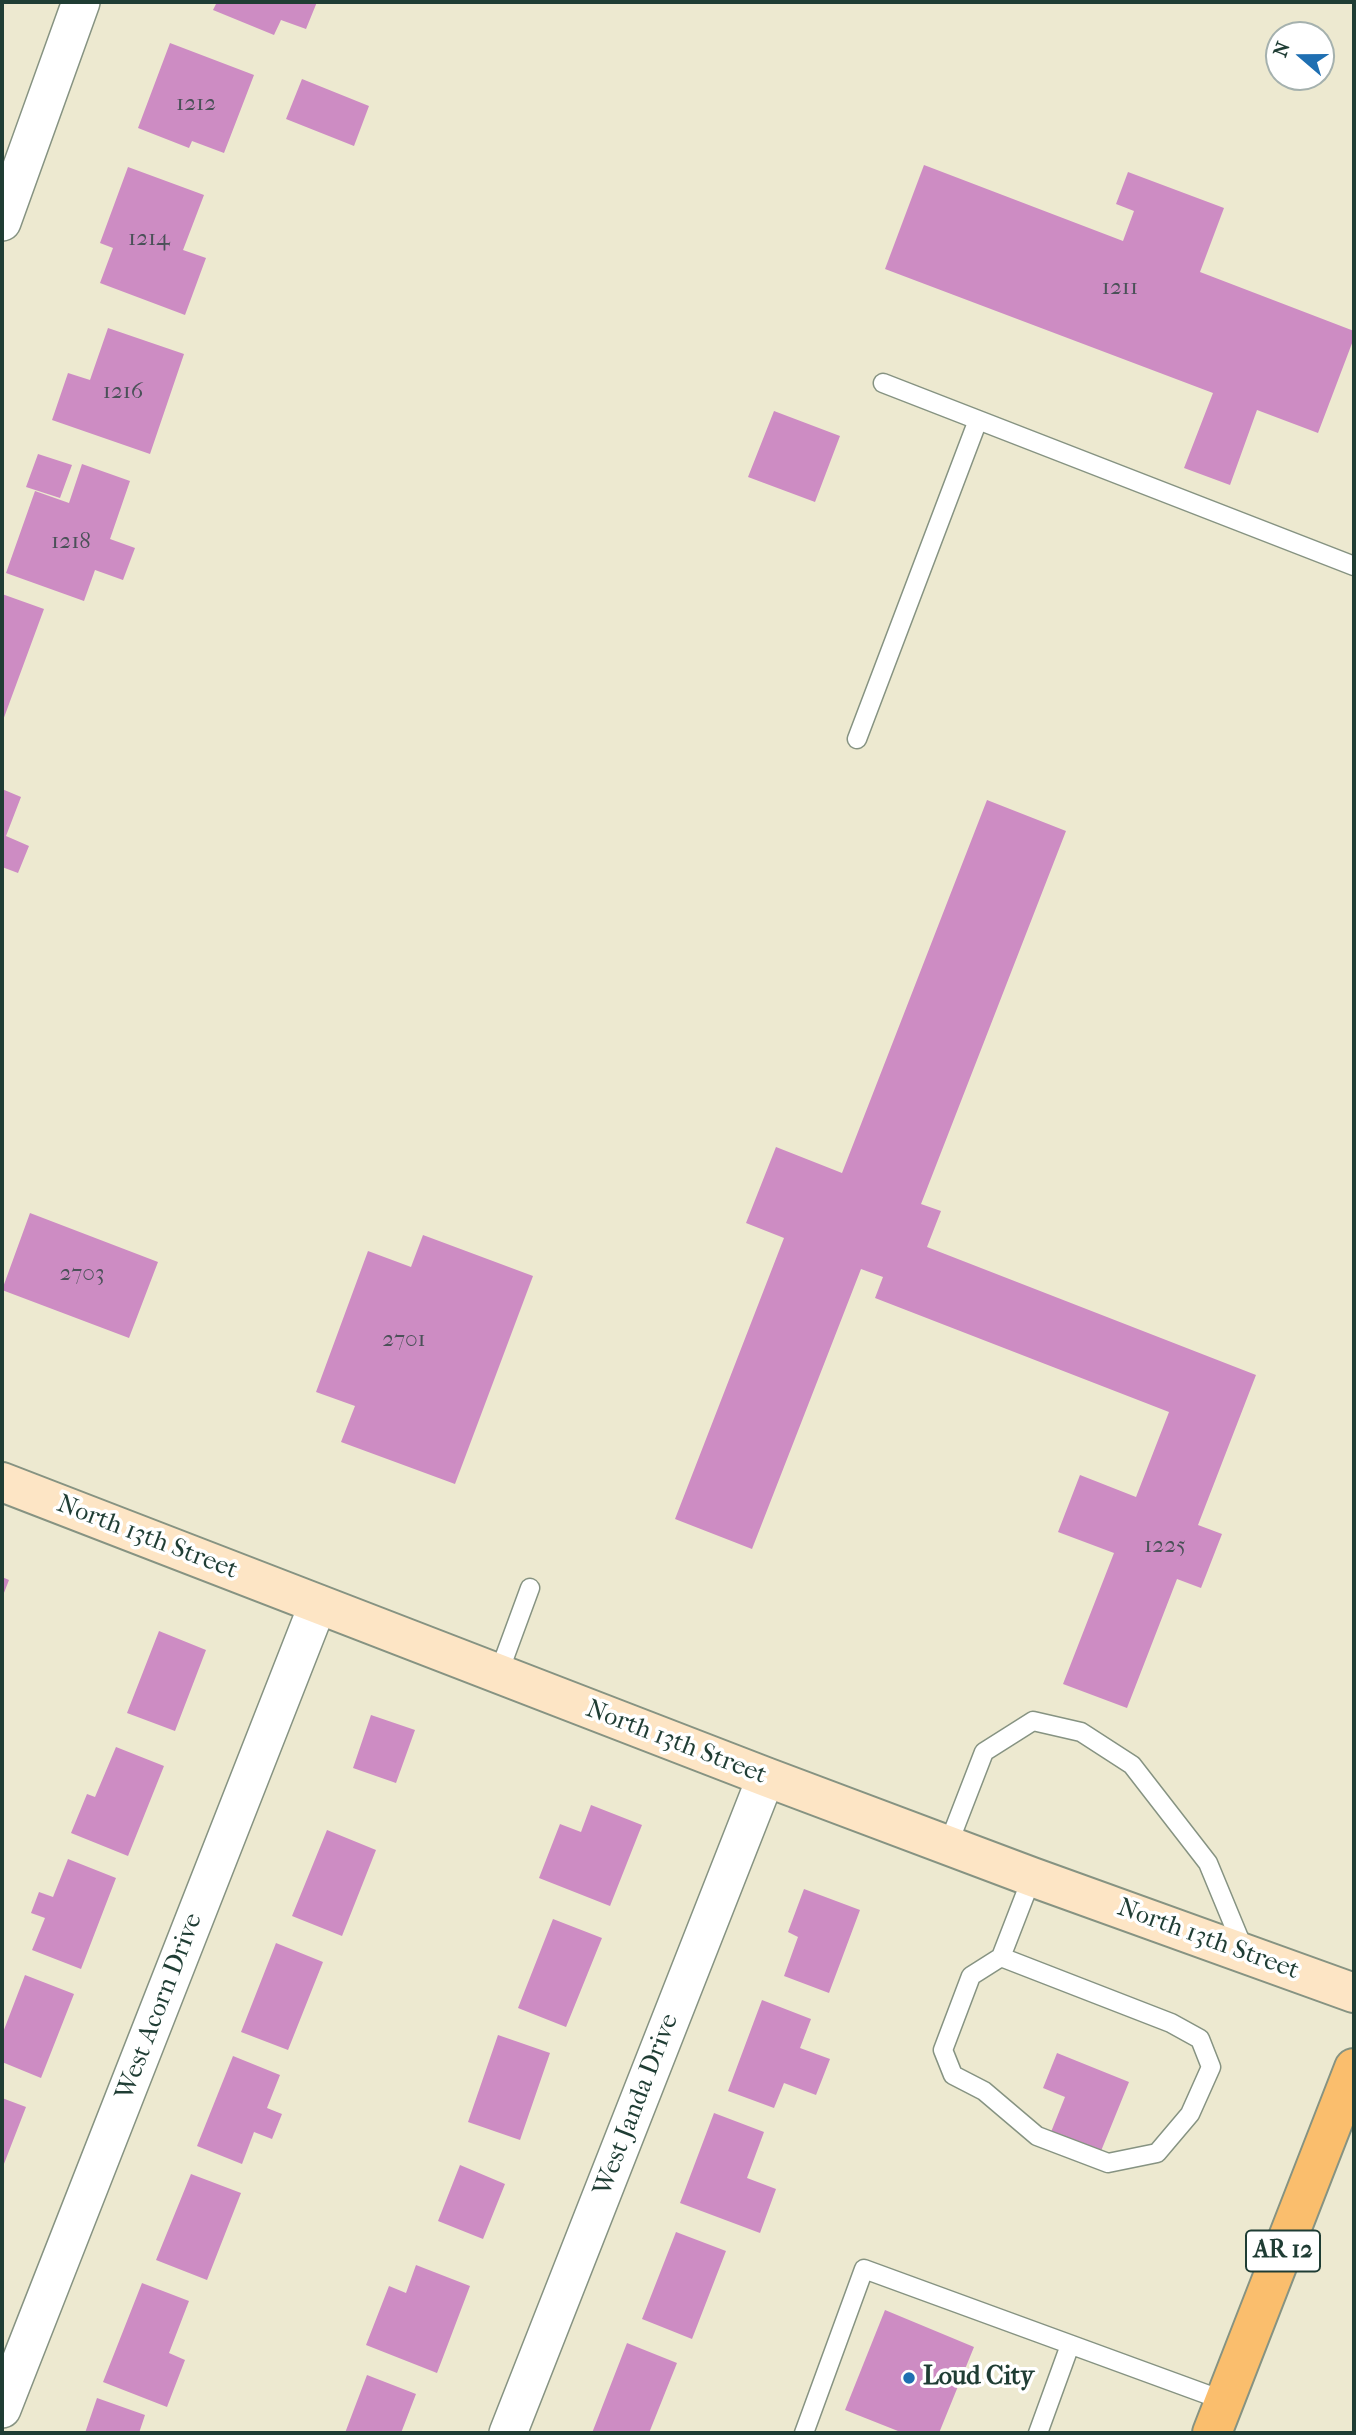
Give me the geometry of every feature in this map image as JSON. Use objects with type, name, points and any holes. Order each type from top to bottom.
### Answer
[{"type":"highway","name":"AR 12","points":[[1218,2417],[1354,2068]]},
{"type":"street","points":[[2,222],[81,2]]},
{"type":"street","name":"North 13th Street","points":[[2,1482],[765,1777],[1354,1993]]},
{"type":"street","name":"West Acorn Drive","points":[[2,2409],[318,1604]]},
{"type":"street","name":"West Janda Drive","points":[[508,2433],[765,1777]]},
{"type":"lane","points":[[883,383],[1354,566]]},
{"type":"lane","points":[[856,739],[978,420]]},
{"type":"lane","points":[[498,1675],[530,1588]]},
{"type":"lane","points":[[948,1845],[984,1752],[1033,1721],[1081,1732],[1132,1765],[1208,1863],[1245,1954]]},
{"type":"lane","points":[[1001,1957],[1171,2023],[1200,2039],[1211,2067],[1190,2114],[1157,2153],[1108,2163],[1037,2136],[984,2091],[953,2075],[943,2050],[971,1976],[1001,1957],[1032,1877]]},
{"type":"lane","points":[[804,2433],[864,2269],[1070,2345],[1218,2417]]},
{"type":"lane","points":[[1038,2433],[1070,2345]]},
{"type":"building","points":[[217,2],[317,2],[306,29],[281,20],[274,35],[213,10]]},
{"type":"building","points":[[170,43],[254,75],[224,153],[192,141],[189,148],[138,128]]},
{"type":"building","points":[[302,79],[369,106],[354,146],[286,119]]},
{"type":"building","points":[[924,165],[1123,241],[1134,211],[1116,204],[1128,172],[1224,208],[1200,272],[1354,331],[1354,338],[1318,433],[1257,410],[1230,485],[1184,468],[1213,393],[885,269]]},
{"type":"building","points":[[128,167],[204,195],[183,250],[206,258],[185,315],[100,283],[113,248],[100,243]]},
{"type":"building","points":[[108,328],[184,354],[150,454],[52,420],[68,373],[90,380]]},
{"type":"building","points":[[774,411],[840,436],[815,502],[748,477]]},
{"type":"building","points":[[38,454],[72,465],[60,498],[26,487]]},
{"type":"building","points":[[82,464],[130,481],[110,539],[135,548],[123,580],[95,570],[84,601],[6,573],[35,491],[69,503]]},
{"type":"building","points":[[2,594],[44,609],[2,723]]},
{"type":"building","points":[[2,789],[21,797],[6,836],[29,846],[18,873],[2,867]]},
{"type":"building","points":[[987,800],[1066,831],[921,1204],[941,1211],[927,1247],[1256,1375],[1198,1525],[1222,1534],[1201,1588],[1177,1579],[1127,1708],[1063,1684],[1114,1553],[1058,1532],[1080,1475],[1136,1497],[1169,1412],[875,1298],[883,1277],[861,1269],[752,1549],[675,1519],[784,1238],[746,1223],[776,1147],[842,1173]]},
{"type":"building","points":[[30,1213],[158,1262],[129,1338],[2,1290]]},
{"type":"building","points":[[423,1235],[533,1276],[455,1484],[341,1442],[355,1406],[316,1392],[368,1251],[411,1267]]},
{"type":"building","points":[[2,1577],[9,1580],[2,1598]]},
{"type":"building","points":[[159,1631],[206,1650],[175,1731],[127,1713]]},
{"type":"building","points":[[371,1715],[415,1730],[396,1783],[353,1768]]},
{"type":"building","points":[[116,1747],[164,1766],[128,1856],[71,1833],[87,1794],[95,1797]]},
{"type":"building","points":[[591,1805],[642,1825],[610,1906],[539,1878],[560,1824],[581,1832]]},
{"type":"building","points":[[327,1830],[376,1850],[342,1936],[292,1916]]},
{"type":"building","points":[[68,1859],[116,1878],[81,1969],[32,1950],[45,1918],[31,1913],[39,1892],[53,1897]]},
{"type":"building","points":[[804,1889],[860,1910],[829,1993],[784,1976],[798,1937],[788,1932]]},
{"type":"building","points":[[553,1919],[602,1938],[566,2027],[518,2008]]},
{"type":"building","points":[[276,1943],[323,1962],[288,2050],[241,2032]]},
{"type":"building","points":[[25,1975],[74,1994],[41,2078],[2,2062],[2,2035]]},
{"type":"building","points":[[762,2000],[811,2019],[800,2048],[830,2059],[816,2095],[784,2083],[774,2108],[728,2091]]},
{"type":"building","points":[[498,2035],[550,2053],[520,2140],[468,2122]]},
{"type":"building","points":[[1057,2053],[1129,2082],[1099,2156],[1049,2137],[1065,2097],[1043,2088]]},
{"type":"building","points":[[233,2056],[280,2075],[267,2108],[282,2114],[272,2139],[254,2132],[242,2164],[197,2146]]},
{"type":"building","points":[[2,2098],[26,2107],[2,2169]]},
{"type":"building","points":[[714,2113],[764,2132],[747,2178],[776,2189],[760,2233],[680,2203]]},
{"type":"building","points":[[460,2165],[505,2184],[483,2239],[438,2221]]},
{"type":"building","points":[[191,2174],[241,2193],[207,2280],[156,2260]]},
{"type":"building","points":[[676,2232],[726,2251],[692,2339],[642,2319]]},
{"type":"building","points":[[416,2265],[470,2286],[437,2373],[366,2345],[389,2286],[406,2293]]},
{"type":"building","points":[[142,2283],[189,2301],[169,2353],[185,2360],[167,2407],[103,2382]]},
{"type":"building","name":"Loud City","points":[[885,2310],[974,2347],[939,2433],[903,2433],[845,2410]]},
{"type":"building","points":[[627,2343],[677,2363],[649,2433],[592,2433]]},
{"type":"building","points":[[367,2375],[416,2394],[401,2433],[345,2433]]},
{"type":"building","points":[[97,2398],[145,2415],[139,2433],[85,2433]]},
{"type":"place","name":"Loud City","points":[[909,2378]]}]
